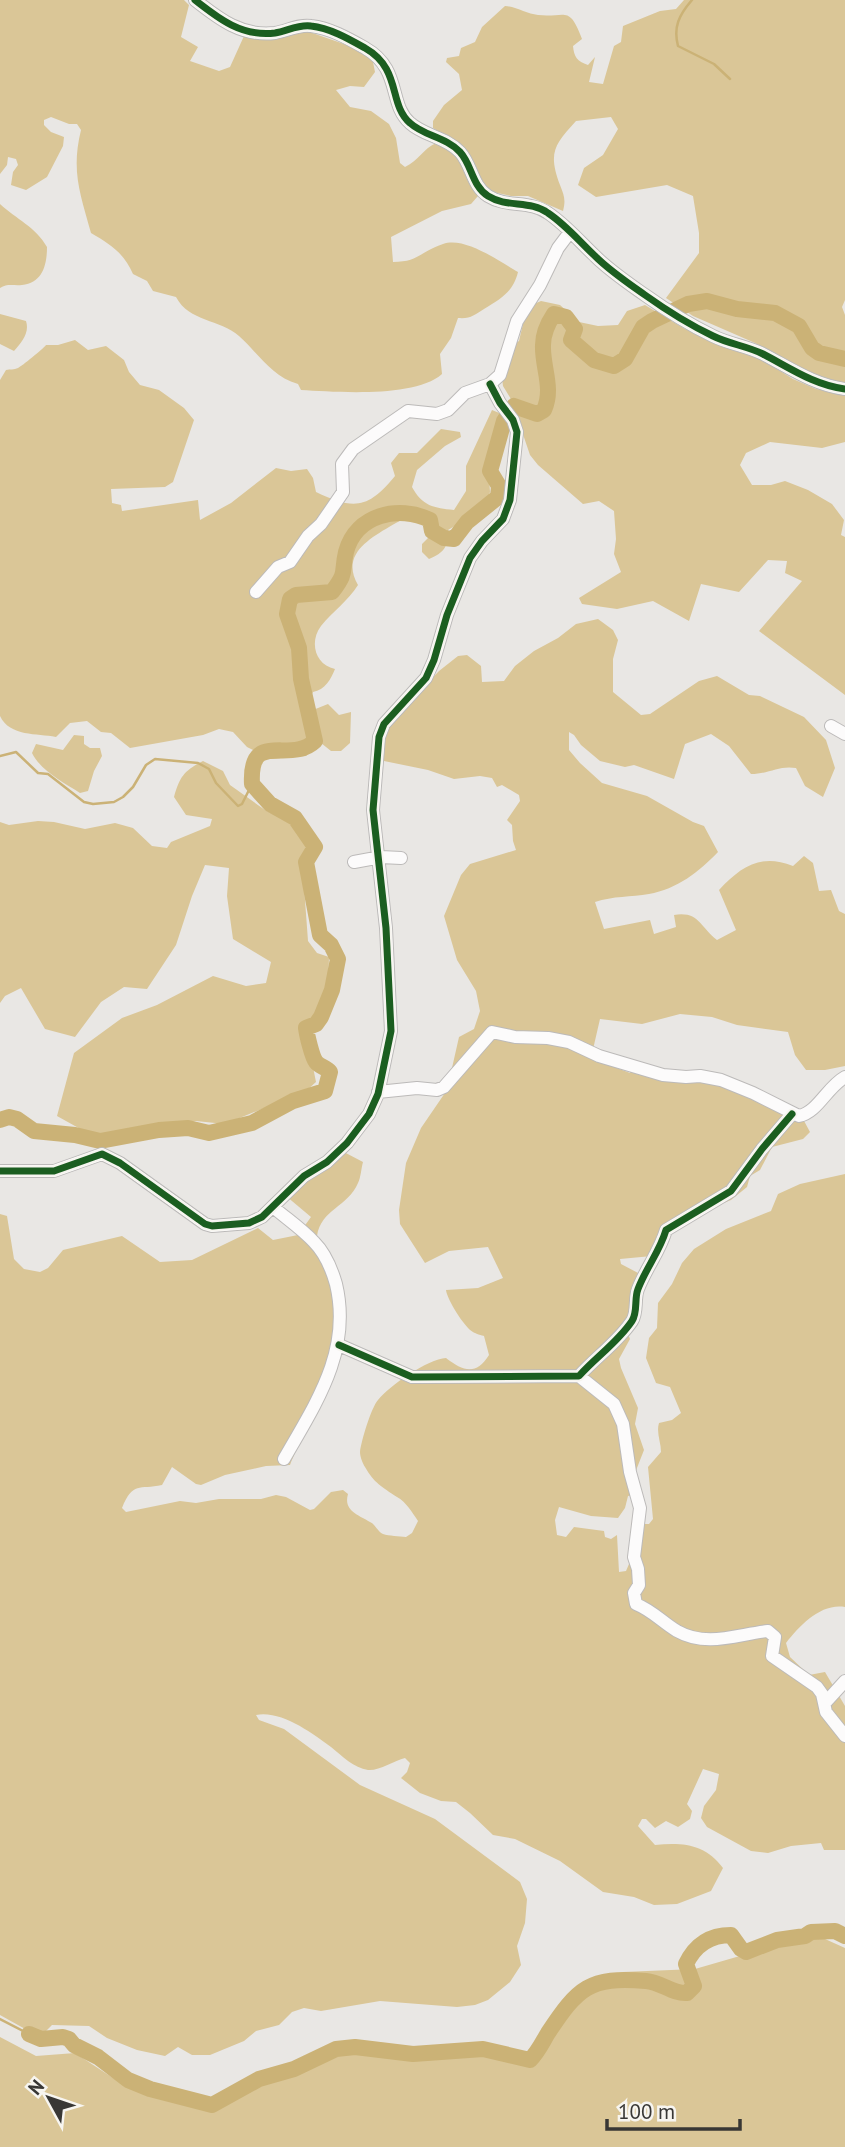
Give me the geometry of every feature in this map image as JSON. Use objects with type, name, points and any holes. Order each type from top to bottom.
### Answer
[{"type":"street","points":[[195,0],[232,27],[269,33],[312,26],[336,33],[365,48],[377,56],[386,67],[409,122],[456,148],[467,160],[483,192],[502,201],[535,205],[557,219],[596,258],[689,323],[713,336],[754,349],[814,381],[845,389]]},
{"type":"street","points":[[256,592],[278,567],[290,562],[343,492],[342,464],[353,449],[408,411],[436,414],[448,410],[465,393],[490,384],[500,375],[517,321],[540,285],[558,248],[570,232]]},
{"type":"street","points":[[0,1171],[54,1171],[102,1154],[120,1163],[205,1224],[221,1226],[256,1221],[273,1208],[296,1183],[327,1162],[347,1143],[369,1114],[378,1092],[391,1031],[386,928],[373,810],[374,777],[381,730],[426,678],[470,558],[503,519],[506,511],[517,442],[513,420],[490,384]]},
{"type":"street","points":[[831,726],[845,734]]},
{"type":"street","points":[[354,862],[401,858]]},
{"type":"street","points":[[378,1092],[417,1088],[437,1090],[443,1087],[492,1032],[569,1042],[599,1056],[663,1075],[700,1076],[721,1080],[792,1114],[804,1116],[827,1091],[845,1077]]},
{"type":"street","points":[[579,1376],[616,1341],[632,1321],[638,1290],[662,1244],[666,1230],[732,1191],[762,1149],[792,1114]]},
{"type":"street","points":[[273,1208],[316,1244],[333,1272],[340,1302],[339,1345],[331,1369],[311,1412],[284,1458]]},
{"type":"street","points":[[339,1345],[412,1377],[579,1376],[614,1404],[623,1423],[630,1472],[640,1508],[634,1557],[639,1585],[634,1592],[636,1604],[661,1617],[678,1631],[699,1639],[726,1640],[768,1631],[775,1637],[772,1656],[817,1687],[825,1703],[826,1712],[845,1736]]},
{"type":"street","points":[[825,1703],[845,1681]]},
{"type":"shaded area","points":[[0,0],[184,0],[189,5],[181,37],[198,47],[190,61],[219,71],[230,67],[244,36],[261,39],[304,30],[361,50],[373,62],[375,72],[364,87],[350,86],[336,90],[350,107],[371,111],[389,124],[396,138],[400,163],[405,167],[436,143],[455,152],[478,196],[471,204],[442,211],[391,237],[393,262],[414,258],[452,242],[482,251],[518,272],[513,285],[501,298],[475,315],[458,318],[451,338],[440,354],[442,374],[430,382],[375,392],[301,390],[298,384],[273,370],[231,330],[197,316],[176,297],[153,291],[147,281],[133,274],[116,250],[91,233],[78,182],[77,158],[81,130],[77,124],[51,117],[44,120],[44,125],[51,132],[64,137],[63,146],[47,177],[26,190],[11,185],[13,172],[18,165],[16,159],[8,157],[7,165],[0,174]]},
{"type":"shaded area","points":[[684,0],[845,0],[845,300],[842,307],[845,315],[845,384],[809,373],[755,343],[693,316],[666,298],[699,253],[693,196],[667,185],[596,197],[578,185],[584,168],[603,155],[618,129],[611,117],[576,121],[558,143],[554,165],[564,198],[563,211],[528,196],[493,192],[483,184],[456,142],[433,128],[433,121],[444,105],[462,90],[459,74],[446,62],[447,58],[459,56],[461,48],[475,42],[482,27],[505,6],[534,14],[570,17],[582,39],[573,46],[575,56],[588,65],[595,57],[589,82],[603,84],[614,46],[621,42],[623,26],[660,11],[676,9]]},
{"type":"shaded area","points":[[0,204],[32,229],[47,247],[42,272],[35,281],[0,288]]},
{"type":"shaded area","points":[[541,301],[560,305],[579,322],[598,326],[618,325],[627,311],[645,305],[685,329],[755,355],[793,379],[816,389],[845,394],[845,442],[822,448],[770,442],[746,453],[740,465],[752,485],[771,485],[785,481],[832,504],[844,520],[841,535],[845,537],[845,695],[759,631],[802,581],[785,573],[787,561],[768,560],[739,592],[701,584],[689,621],[653,601],[617,609],[582,604],[579,598],[621,572],[614,554],[614,511],[599,501],[583,504],[538,465],[530,455],[511,399],[503,386],[500,362],[506,349],[519,341],[527,307]]},
{"type":"shaded area","points":[[0,314],[26,321],[26,334],[14,351],[0,344]]},
{"type":"shaded area","points":[[75,340],[88,350],[106,346],[124,360],[129,372],[140,385],[159,390],[184,408],[194,420],[173,482],[165,487],[111,489],[112,503],[121,505],[122,511],[198,500],[200,520],[231,503],[276,468],[291,471],[307,469],[313,478],[316,492],[341,502],[360,503],[377,495],[395,476],[391,463],[399,453],[417,453],[441,429],[460,432],[461,437],[445,446],[417,470],[412,487],[429,505],[454,510],[466,491],[466,466],[492,410],[504,415],[509,424],[499,461],[489,477],[490,492],[487,501],[470,517],[448,530],[444,548],[429,559],[422,552],[422,544],[437,529],[434,521],[427,518],[405,519],[372,537],[355,557],[353,566],[358,585],[317,632],[316,652],[323,663],[335,669],[327,684],[313,692],[308,702],[313,710],[328,704],[339,715],[351,712],[350,743],[341,751],[331,751],[321,743],[306,756],[271,759],[247,747],[233,732],[219,729],[203,735],[130,748],[111,733],[101,732],[87,721],[70,723],[56,737],[17,731],[4,723],[0,716],[0,380],[6,370],[18,368],[46,345]]},
{"type":"shaded area","points":[[598,619],[613,630],[618,640],[613,659],[613,692],[641,715],[650,714],[699,681],[717,676],[749,695],[760,696],[804,717],[826,740],[835,768],[823,797],[805,786],[796,768],[751,774],[729,746],[711,734],[685,744],[674,779],[634,765],[625,767],[600,761],[569,732],[569,750],[602,783],[647,796],[704,826],[718,852],[695,873],[669,888],[649,894],[595,902],[604,929],[650,920],[654,934],[676,927],[674,915],[682,914],[694,918],[717,940],[736,930],[719,890],[727,882],[752,864],[771,861],[793,866],[804,856],[813,863],[819,891],[831,890],[839,911],[845,914],[845,1066],[806,1070],[795,1055],[788,1032],[737,1025],[712,1017],[680,1014],[642,1024],[600,1019],[591,1058],[630,1073],[631,1071],[714,1083],[803,1119],[810,1132],[803,1139],[772,1147],[760,1170],[750,1176],[747,1187],[731,1200],[711,1208],[670,1234],[652,1256],[620,1259],[621,1264],[640,1274],[628,1334],[630,1339],[619,1359],[638,1408],[635,1424],[644,1450],[635,1473],[633,1495],[628,1496],[625,1508],[618,1518],[591,1516],[559,1507],[555,1520],[557,1535],[566,1537],[574,1527],[604,1531],[605,1537],[611,1539],[617,1535],[619,1572],[626,1571],[630,1549],[642,1524],[649,1524],[653,1519],[648,1467],[661,1452],[659,1423],[672,1420],[681,1413],[670,1387],[656,1383],[646,1358],[649,1338],[657,1328],[658,1303],[672,1284],[682,1263],[694,1249],[726,1229],[771,1211],[778,1194],[800,1184],[845,1174],[845,1607],[828,1608],[819,1612],[804,1623],[786,1643],[790,1657],[809,1675],[825,1672],[845,1706],[845,1850],[824,1850],[821,1843],[791,1846],[768,1853],[751,1851],[707,1827],[701,1818],[704,1806],[716,1790],[719,1774],[703,1769],[687,1804],[692,1811],[690,1819],[678,1827],[666,1821],[655,1828],[646,1819],[642,1819],[638,1826],[655,1845],[693,1846],[709,1854],[723,1868],[711,1891],[677,1904],[654,1905],[634,1897],[603,1892],[560,1861],[515,1839],[493,1835],[456,1802],[441,1801],[420,1793],[401,1778],[410,1763],[405,1758],[377,1769],[363,1769],[306,1729],[276,1716],[256,1715],[259,1720],[284,1729],[360,1785],[435,1819],[520,1882],[527,1899],[525,1923],[517,1946],[521,1965],[510,1982],[488,2000],[475,2005],[457,2007],[380,2001],[321,2011],[304,2008],[292,2012],[279,2025],[256,2031],[244,2041],[210,2055],[192,2055],[178,2047],[165,2056],[137,2050],[107,2038],[89,2026],[52,2025],[43,2034],[36,2035],[0,2015],[0,1214],[7,1216],[14,1259],[24,1269],[40,1272],[48,1268],[63,1250],[122,1236],[160,1262],[192,1260],[258,1228],[273,1240],[298,1235],[311,1217],[286,1196],[342,1151],[363,1162],[354,1191],[324,1220],[317,1236],[318,1251],[337,1302],[337,1317],[321,1383],[290,1465],[266,1466],[225,1475],[201,1485],[172,1467],[162,1485],[133,1490],[122,1508],[126,1512],[180,1501],[196,1503],[219,1499],[261,1499],[276,1495],[286,1497],[310,1510],[331,1492],[343,1490],[348,1494],[350,1508],[372,1523],[381,1533],[406,1537],[412,1533],[418,1521],[403,1502],[372,1477],[363,1464],[360,1452],[375,1404],[400,1381],[419,1368],[438,1360],[446,1358],[458,1366],[474,1369],[489,1355],[484,1336],[465,1325],[446,1290],[478,1288],[503,1278],[488,1247],[449,1251],[425,1263],[400,1224],[399,1210],[406,1163],[421,1128],[447,1090],[459,1037],[474,1029],[480,1011],[476,991],[457,960],[444,916],[461,875],[470,864],[516,850],[512,825],[507,820],[520,801],[519,795],[502,785],[497,787],[492,778],[480,776],[454,779],[428,770],[384,761],[383,737],[388,724],[439,671],[458,656],[467,655],[481,666],[482,682],[504,681],[515,666],[534,651],[576,624]]},
{"type":"shaded area","points":[[74,735],[84,736],[84,744],[90,748],[100,748],[102,756],[88,791],[80,793],[47,771],[32,753],[36,744],[63,750]]},
{"type":"shaded area","points":[[203,761],[223,771],[230,785],[265,810],[294,825],[307,843],[303,873],[308,941],[317,953],[329,957],[324,997],[302,1037],[316,1082],[306,1091],[225,1124],[196,1121],[108,1135],[84,1131],[57,1116],[74,1053],[122,1018],[157,1005],[213,976],[246,986],[266,983],[271,962],[233,939],[227,896],[229,868],[205,865],[176,945],[147,989],[124,987],[101,1002],[75,1037],[45,1029],[21,988],[5,996],[0,1003],[0,822],[9,825],[54,822],[85,829],[115,823],[133,828],[152,846],[167,848],[171,842],[210,826],[212,819],[186,815],[174,797],[184,775]]},
{"type":"shaded area","points":[[798,1939],[825,1939],[845,1948],[845,2147],[0,2147],[0,2037],[36,2056],[75,2053],[113,2078],[138,2090],[212,2107],[248,2086],[337,2051],[481,2053],[515,2060],[543,2046],[590,1981],[623,1972],[695,1969]]},
{"type":"waterway","points":[[692,0],[678,22],[678,46],[714,64],[730,79]]},
{"type":"waterway","points":[[0,1120],[9,1117],[17,1119],[34,1131],[75,1135],[100,1141],[159,1130],[188,1128],[209,1133],[252,1123],[293,1101],[325,1091],[330,1072],[314,1059],[306,1028],[316,1024],[321,1017],[332,990],[338,959],[331,945],[320,935],[306,862],[315,847],[295,818],[270,804],[252,784],[253,767],[257,757],[264,752],[294,750],[315,741],[301,679],[299,648],[287,614],[290,599],[296,595],[332,592],[342,576],[351,539],[369,521],[380,516],[405,513],[430,520],[432,531],[444,538],[454,539],[467,522],[498,497],[499,486],[490,471],[504,421],[514,406],[537,414],[544,410],[547,402],[543,341],[546,328],[554,314],[566,317],[575,329],[571,340],[594,360],[614,366],[625,359],[643,327],[688,304],[707,301],[737,309],[775,313],[799,326],[812,348],[819,353],[845,359]]},
{"type":"waterway","points":[[0,756],[16,752],[38,773],[48,774],[84,802],[93,804],[114,802],[123,797],[133,787],[146,765],[155,759],[198,763],[209,769],[216,783],[238,806],[242,804],[252,784]]},
{"type":"waterway","points":[[29,2034],[41,2039],[69,2039],[128,2080],[150,2089],[212,2105],[259,2079],[294,2069],[336,2049],[355,2047],[413,2054],[483,2049],[530,2060],[568,2005],[577,1995],[598,1983],[646,1981],[676,1992],[687,1993],[694,1986],[686,1964],[694,1951],[710,1939],[731,1935],[746,1952],[777,1940],[805,1936],[811,1932],[835,1931],[845,1936]]},
{"type":"waterway","points":[[0,2019],[29,2034]]},
{"type":"cycle path","points":[[195,0],[222,20],[252,32],[275,33],[311,26],[332,31],[365,48],[385,66],[403,115],[422,131],[460,152],[475,181],[488,196],[548,213],[613,272],[696,327],[719,339],[763,354],[813,380],[845,389]]},
{"type":"cycle path","points":[[0,1171],[54,1171],[102,1154],[120,1163],[205,1224],[212,1226],[249,1223],[262,1217],[304,1176],[327,1162],[347,1143],[369,1114],[378,1094],[391,1031],[386,928],[373,810],[379,737],[384,724],[426,678],[470,558],[503,519],[510,500],[517,432],[513,420],[490,384]]},
{"type":"cycle path","points":[[339,1345],[412,1377],[579,1376],[632,1321],[638,1289],[666,1230],[731,1191],[792,1114]]}]
